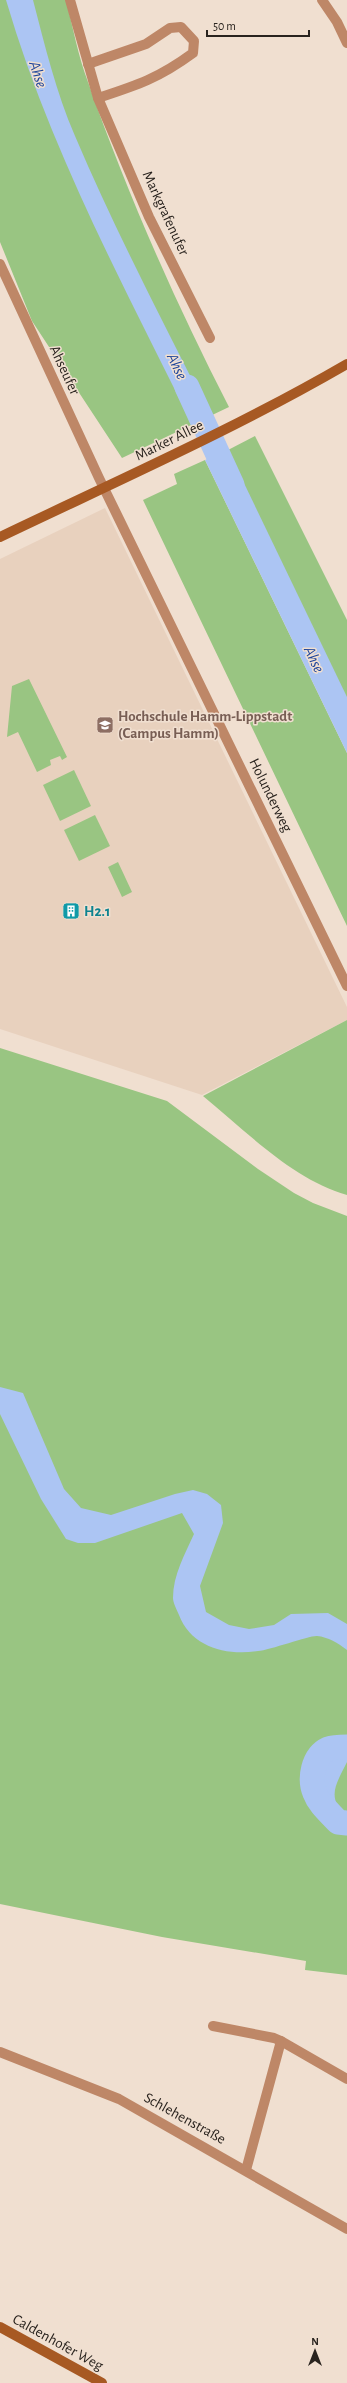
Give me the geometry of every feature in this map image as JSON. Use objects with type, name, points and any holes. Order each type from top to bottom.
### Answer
[{"type":"street","name":"Markgrafenufer","points":[[70,0],[98,98],[149,217],[210,338]]},
{"type":"street","points":[[322,0],[337,22],[347,43]]},
{"type":"street","points":[[88,64],[146,44],[170,28],[181,27],[194,41],[193,53],[169,71],[144,83],[98,98]]},
{"type":"street","name":"Ahseufer","points":[[0,264],[104,487]]},
{"type":"street","name":"Marker Allee","points":[[0,537],[233,426],[280,402],[347,364]]},
{"type":"street","name":"Holunderweg","points":[[104,487],[347,986]]},
{"type":"street","points":[[213,2026],[274,2038],[347,2079]]},
{"type":"street","points":[[246,2170],[281,2041]]},
{"type":"street","name":"Schlehenstraße","points":[[0,2052],[119,2099],[246,2170],[347,2229]]},
{"type":"street","name":"Caldenhofer Weg","points":[[0,2327],[102,2383]]},
{"type":"shaded area","name":"Hochschule Hamm-Lippstadt (Campus Hamm)","points":[[105,508],[347,1007],[347,1020],[202,1095],[0,1029],[0,559]]},
{"type":"green space","points":[[0,0],[66,0],[84,72],[119,165],[171,287],[229,407],[122,458],[32,321],[0,242]]},
{"type":"green space","points":[[255,436],[347,620],[347,707],[228,450]]},
{"type":"green space","points":[[205,460],[347,753],[347,926],[143,500],[177,484],[174,474]]},
{"type":"green space","points":[[29,679],[67,757],[62,760],[60,756],[50,760],[51,765],[37,772],[18,732],[7,737],[12,686]]},
{"type":"green space","points":[[74,770],[91,806],[60,821],[43,785]]},
{"type":"green space","points":[[95,815],[110,846],[79,861],[64,830]]},
{"type":"green space","points":[[118,862],[132,892],[122,897],[108,867]]},
{"type":"green space","points":[[347,1020],[347,1195],[327,1188],[307,1178],[289,1166],[253,1139],[203,1096]]},
{"type":"green space","points":[[0,1048],[167,1101],[258,1169],[294,1193],[313,1203],[347,1216],[347,1975],[305,1970],[306,1961],[162,1937],[0,1904]]},
{"type":"water","points":[[6,0],[33,0],[57,86],[75,136],[123,241],[209,413],[191,422],[89,215],[43,109]]},
{"type":"water","points":[[228,450],[347,697],[347,753],[205,460]]},
{"type":"water","points":[[0,1387],[23,1393],[64,1489],[81,1508],[111,1515],[175,1494],[193,1490],[207,1494],[221,1505],[223,1523],[200,1586],[206,1612],[229,1625],[249,1629],[274,1625],[291,1614],[328,1613],[347,1624],[347,1650],[333,1641],[317,1636],[264,1650],[246,1652],[222,1650],[201,1642],[192,1635],[185,1626],[173,1600],[177,1573],[194,1534],[182,1513],[95,1543],[78,1543],[66,1539],[41,1499],[0,1414]]},
{"type":"water","points":[[347,1743],[347,1762],[337,1783],[335,1796],[336,1803],[340,1810],[347,1817],[347,1834],[323,1820],[311,1786],[324,1749]]},
{"type":"waterway","name":"Ahse","points":[[187,387],[232,485]]},
{"type":"waterway","points":[[347,1747],[330,1748],[323,1752],[316,1762],[312,1781],[315,1793],[322,1805],[338,1822],[347,1823]]},
{"type":"place","name":"Hochschule Hamm-Lippstadt (Campus Hamm)","points":[[105,725]]},
{"type":"place","name":"H2.1","points":[[71,911]]}]
